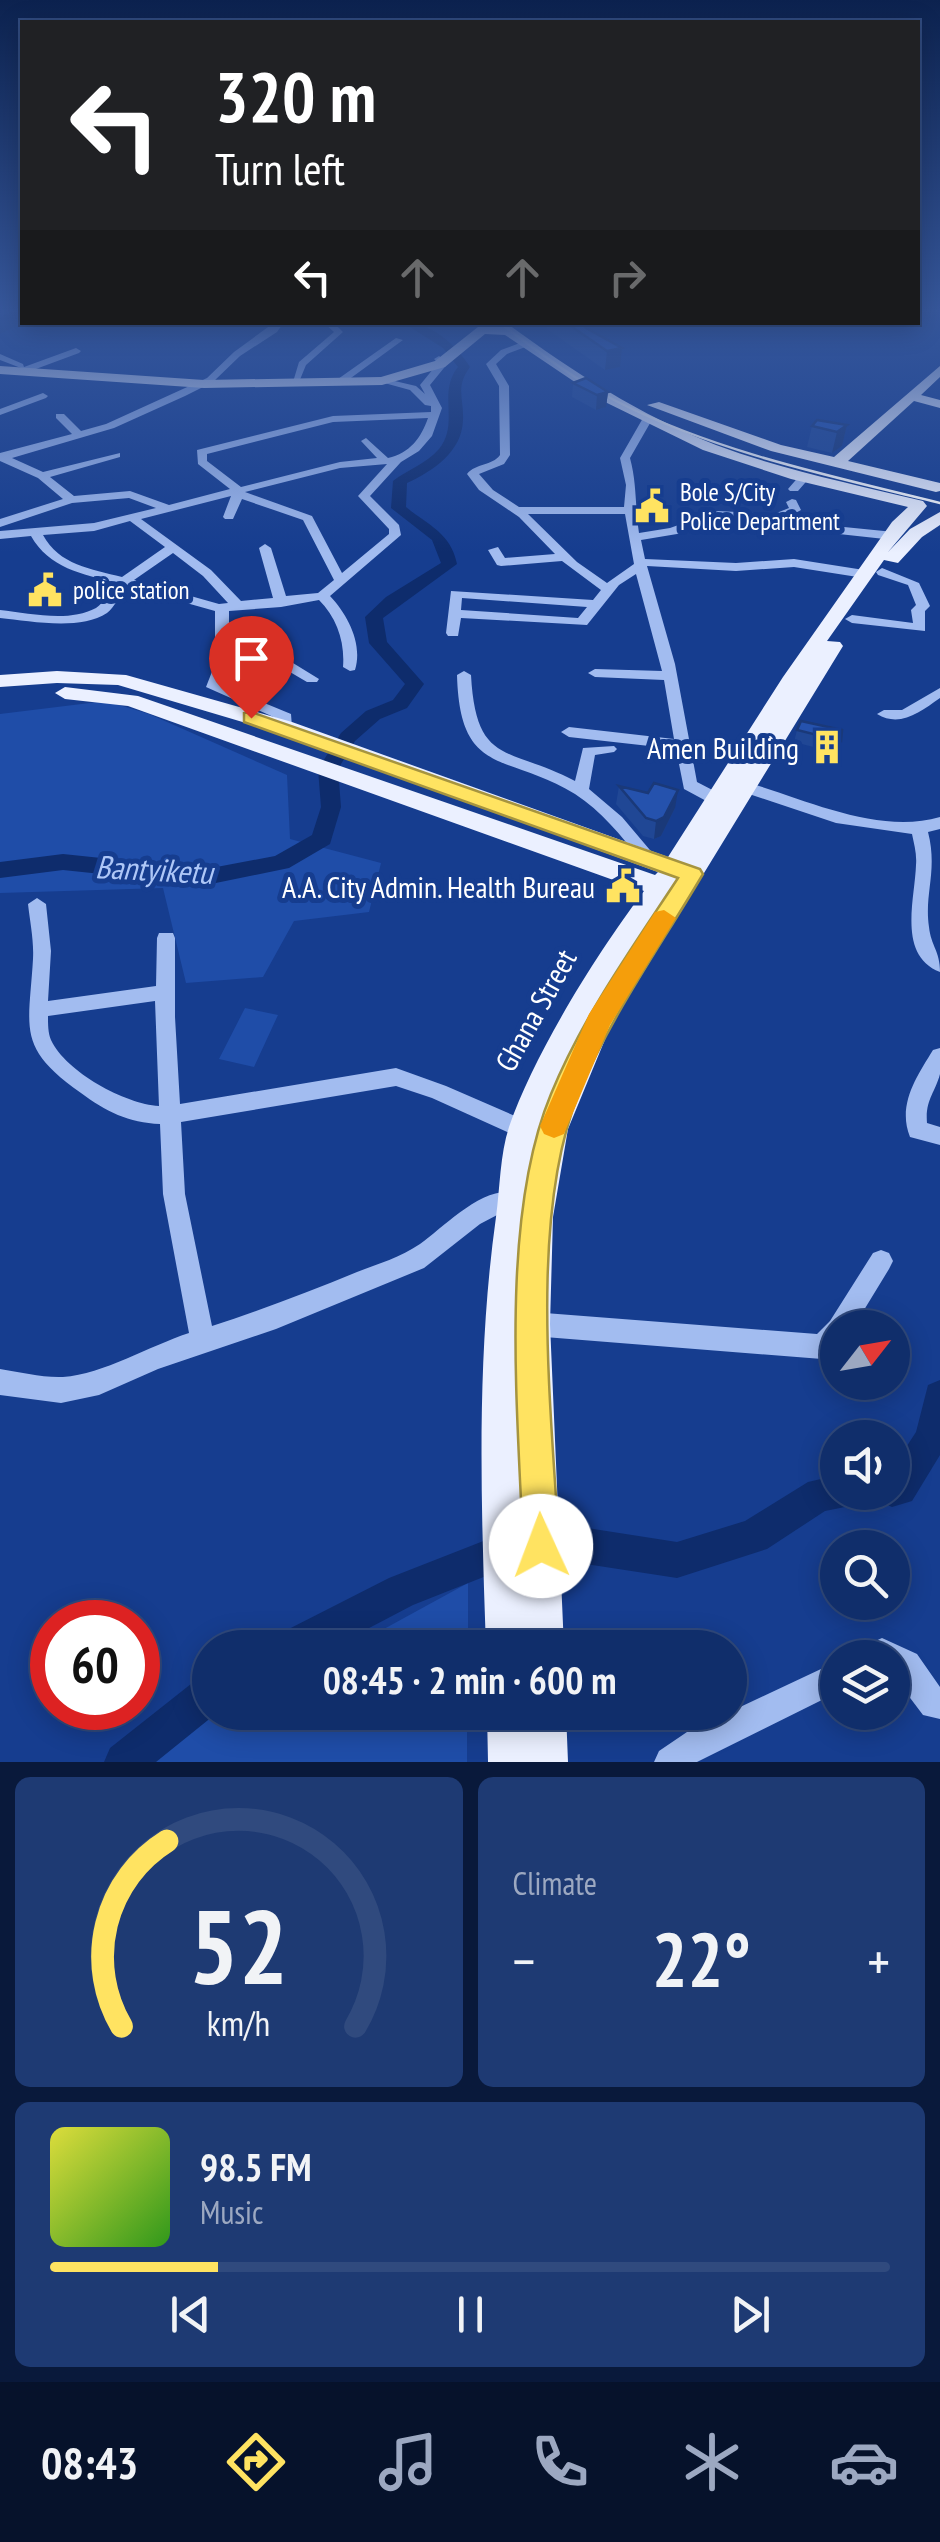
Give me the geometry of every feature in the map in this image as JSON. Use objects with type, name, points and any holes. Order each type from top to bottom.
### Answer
[{"type":"main road","points":[[599,389],[750,456],[940,505]]},
{"type":"main road","points":[[611,389],[706,446],[797,489],[851,488],[930,500]]},
{"type":"main road","points":[[837,462],[921,389]]},
{"type":"main road","points":[[914,397],[940,404]]},
{"type":"main road","points":[[658,418],[837,462],[930,500]]},
{"type":"main road","points":[[658,418],[930,500]]},
{"type":"main road","points":[[851,488],[882,505],[896,531]]},
{"type":"main road","name":"Ghana Street","points":[[525,1630],[518,1404],[504,1280],[523,1130],[546,1074],[676,881],[746,787],[852,619],[896,531],[930,500]]},
{"type":"main road","name":"Ghana Street","points":[[676,881],[716,798],[873,573],[916,533],[930,500]]},
{"type":"main road","points":[[0,681],[57,676],[119,680],[284,727],[646,856],[676,881]]},
{"type":"main road","points":[[0,698],[72,693],[132,700],[496,827],[676,881]]},
{"type":"main road","points":[[392,767],[422,801]]},
{"type":"main road","points":[[496,827],[542,822]]},
{"type":"main road","name":"Ghana Street","points":[[520,1488],[518,1404],[532,1324],[538,1217],[553,1129],[564,1095],[642,931]]},
{"type":"main road","points":[[509,1730],[510,1762]]},
{"type":"main road","points":[[545,1730],[546,1762]]},
{"type":"street","points":[[0,457],[110,426],[191,389]]},
{"type":"street","points":[[289,398],[292,389]]},
{"type":"street","points":[[414,389],[433,413]]},
{"type":"street","points":[[0,535],[36,534],[133,518],[390,459],[415,449],[428,434],[436,406],[427,389]]},
{"type":"street","points":[[504,389],[504,455],[500,462],[478,468],[474,474],[490,494],[516,510],[562,557],[608,589]]},
{"type":"street","points":[[0,412],[43,396]]},
{"type":"street","points":[[340,580],[325,558],[319,533],[308,518],[235,492],[202,462],[200,452],[333,419],[433,413]]},
{"type":"street","points":[[60,416],[80,435]]},
{"type":"street","points":[[658,418],[625,458],[632,493],[630,512],[670,676],[690,785],[716,798]]},
{"type":"street","points":[[366,441],[390,459]]},
{"type":"street","points":[[42,476],[116,454]]},
{"type":"street","points":[[0,457],[42,476],[71,500]]},
{"type":"street","points":[[36,534],[40,546],[54,558],[123,582],[230,607],[322,596],[395,536],[395,528],[364,496],[390,459]]},
{"type":"street","points":[[780,518],[795,510],[797,489]]},
{"type":"street","points":[[229,518],[235,492]]},
{"type":"street","points":[[0,522],[71,500],[137,494],[167,508]]},
{"type":"street","points":[[516,510],[630,512]]},
{"type":"street","points":[[634,538],[673,531],[718,515],[780,518],[802,526],[896,531]]},
{"type":"street","points":[[133,518],[206,573],[230,607],[212,687],[286,717],[284,727]]},
{"type":"street","points":[[0,614],[52,620],[78,618],[102,610],[123,582],[172,548]]},
{"type":"street","points":[[265,548],[281,603]]},
{"type":"street","points":[[494,550],[501,562],[562,557]]},
{"type":"street","points":[[453,633],[455,614],[576,623],[588,619],[608,589],[640,564],[736,567],[794,562],[910,579],[923,606],[940,614]]},
{"type":"street","points":[[322,596],[336,610],[350,649],[350,667]]},
{"type":"street","points":[[852,619],[920,628],[918,610],[923,606]]},
{"type":"street","points":[[223,648],[257,647],[312,678]]},
{"type":"street","points":[[595,673],[670,676]]},
{"type":"street","points":[[464,674],[465,719],[492,752],[581,791],[646,856]]},
{"type":"street","points":[[884,714],[905,715],[940,692]]},
{"type":"street","points":[[570,732],[682,746]]},
{"type":"street","points":[[581,791],[588,751],[609,749]]},
{"type":"street","points":[[746,787],[820,814],[919,829],[940,823]]},
{"type":"street","points":[[919,829],[925,858],[917,910],[922,936],[940,965]]},
{"type":"street","points":[[38,904],[43,936],[36,1010],[39,1043],[51,1061],[118,1107],[140,1116],[171,1115],[396,1078],[439,1092],[523,1130]]},
{"type":"street","points":[[166,938],[174,1194],[203,1341]]},
{"type":"street","points":[[36,1010],[166,992]]},
{"type":"street","points":[[940,1056],[918,1099],[916,1124],[918,1130],[940,1136]]},
{"type":"street","points":[[0,1382],[60,1390],[98,1382],[276,1317],[416,1260],[436,1249],[483,1208],[512,1201]]},
{"type":"street","points":[[850,1310],[882,1262]]},
{"type":"street","points":[[532,1324],[820,1348]]},
{"type":"street","points":[[910,1670],[938,1709]]},
{"type":"street","points":[[670,1762],[698,1743],[820,1685]]},
{"type":"shaded area","points":[[106,701],[149,714],[287,775],[290,839],[381,863],[369,912],[294,921],[263,977],[186,983],[163,888],[0,893],[0,714]]},
{"type":"shaded area","points":[[245,1008],[278,1015],[254,1067],[219,1059]]},
{"type":"shaded area","points":[[468,1583],[468,1630],[382,1630]]},
{"type":"shaded area","points":[[192,1725],[192,1730],[467,1730],[467,1762],[144,1762]]},
{"type":"building","points":[[585,389],[608,392],[597,395]]},
{"type":"building","points":[[817,420],[847,425],[837,432],[812,426]]},
{"type":"building","points":[[801,721],[842,730],[841,741],[797,730]]},
{"type":"building","points":[[654,783],[678,790],[664,817],[656,821],[646,818],[619,786],[648,793]]},
{"type":"waterway","name":"Bantyiketu","points":[[0,870],[63,862],[206,877],[281,863],[322,839],[331,807],[328,769],[348,737],[373,715],[400,704],[415,684],[378,643],[374,617],[392,600],[449,564],[438,537],[398,508],[400,481],[427,467],[453,437],[457,418],[453,389]]},
{"type":"waterway","points":[[910,1473],[931,1438],[940,1397]]},
{"type":"waterway","points":[[325,1630],[402,1591],[498,1553],[523,1536],[677,1560],[754,1536],[820,1494]]},
{"type":"waterway","points":[[124,1762],[192,1708]]},
{"type":"tram line","points":[[596,389],[658,421],[736,449],[940,503]]},
{"type":"slow traffic","points":[[554,1126],[598,1022],[664,918]]},
{"type":"place","name":"Bole S/City Police Department","points":[[652,506]]},
{"type":"place","name":"police station","points":[[45,590]]},
{"type":"place","name":"Amen Building","points":[[827,747]]},
{"type":"place","name":"A.A. City Admin. Health Bureau","points":[[623,886]]},
{"type":"route","points":[[251,718],[692,874],[598,1022],[564,1095],[553,1129],[538,1217],[532,1324],[541,1546]]}]
